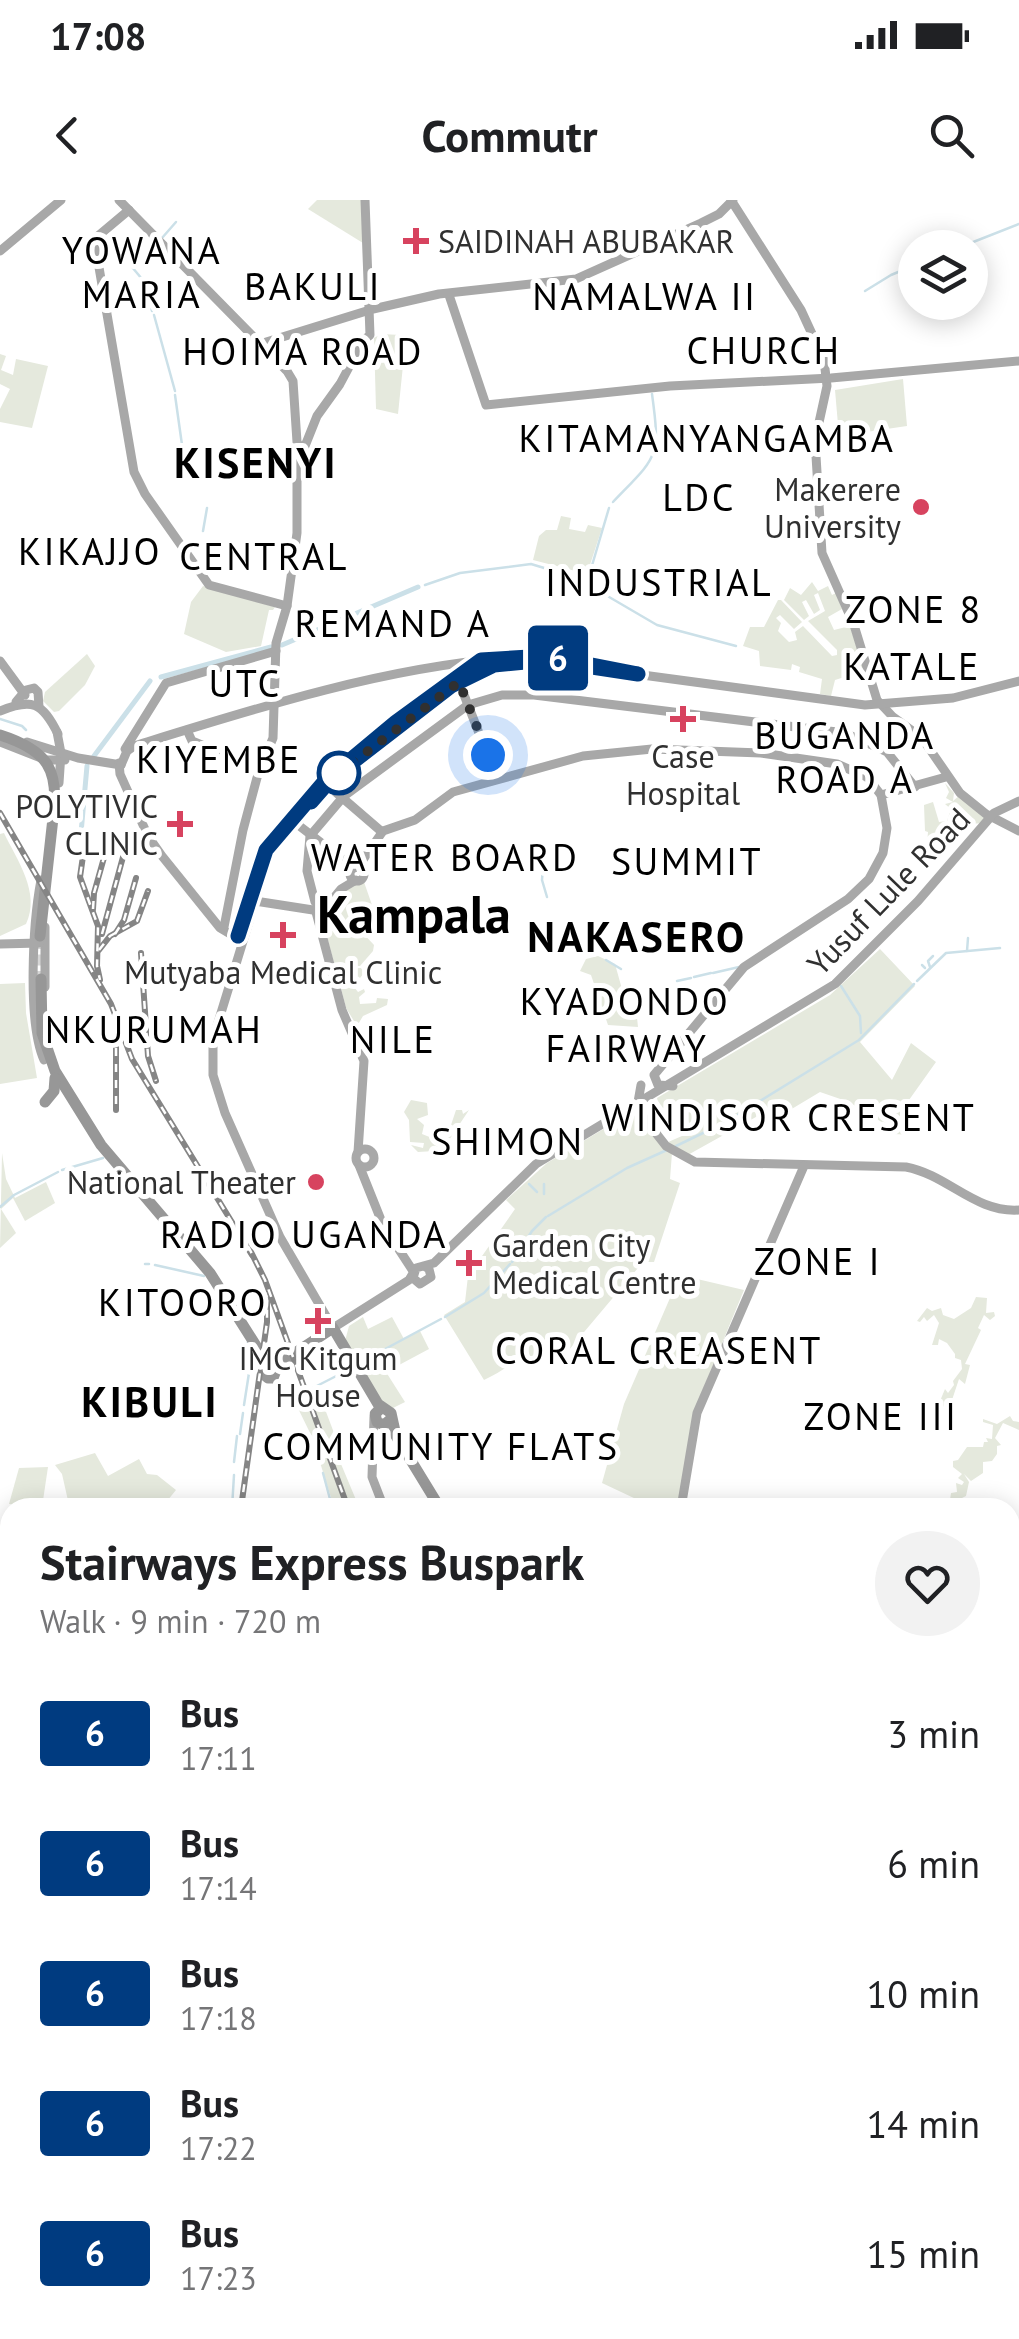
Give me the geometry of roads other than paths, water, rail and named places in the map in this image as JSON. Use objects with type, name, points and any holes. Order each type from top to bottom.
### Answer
[{"type":"highway","points":[[0,736],[31,747],[46,762],[56,786],[37,943]]},
{"type":"highway","points":[[40,978],[46,1059],[103,1152],[126,1173]]},
{"type":"highway","points":[[46,1059],[102,1145],[210,1273],[275,1364],[334,1333],[432,1498]]},
{"type":"highway","points":[[55,1078],[54,1092],[45,1103],[58,1094],[66,1094]]},
{"type":"main road","points":[[0,252],[61,200]]},
{"type":"main road","points":[[119,200],[263,343],[292,378],[297,442],[302,449]]},
{"type":"main road","points":[[224,926],[243,830],[260,769],[273,740],[276,651],[297,532],[295,473],[319,412],[340,384],[363,341],[370,336],[364,200]]},
{"type":"main road","points":[[263,343],[439,294],[576,279],[701,223],[735,201]]},
{"type":"main road","points":[[370,311],[449,296],[578,281],[702,226],[735,201]]},
{"type":"main road","points":[[735,201],[813,326],[825,352],[829,378],[819,427],[824,552],[850,610],[866,662],[883,700],[933,752],[962,792],[995,816]]},
{"type":"main road","points":[[130,210],[98,236],[95,244],[128,456],[135,476],[209,585],[286,606]]},
{"type":"main road","points":[[449,296],[486,405],[670,386],[829,378],[1019,361]]},
{"type":"main road","points":[[829,378],[817,431],[822,552],[883,700],[925,736],[946,777],[969,802],[1019,828]]},
{"type":"main road","points":[[841,590],[854,594],[850,610]]},
{"type":"main road","points":[[119,768],[166,683],[276,651]]},
{"type":"main road","points":[[101,762],[114,758],[137,740],[187,730],[274,703],[485,662],[538,658],[865,702],[953,698],[1019,681]]},
{"type":"main road","points":[[0,661],[29,695],[66,750],[79,760],[119,768]]},
{"type":"main road","points":[[363,1151],[374,1155],[368,1177],[387,1224],[418,1269],[420,1284],[409,1286],[334,1333],[276,1236],[218,1099],[208,1065],[211,1031],[266,850],[326,782],[398,723],[485,662]]},
{"type":"main road","points":[[456,681],[497,779]]},
{"type":"main road","points":[[3,710],[29,695]]},
{"type":"main road","points":[[418,1269],[384,1225],[359,1164],[369,1074],[367,1056],[341,996],[307,868],[312,838],[343,798],[468,705],[503,695],[535,695],[648,713],[664,707],[797,730],[818,726],[880,747],[894,758],[915,787]]},
{"type":"main road","points":[[865,702],[916,733]]},
{"type":"main road","points":[[187,730],[192,741],[260,769]]},
{"type":"main road","points":[[45,875],[59,796],[55,775],[56,732]]},
{"type":"main road","points":[[0,736],[42,747],[56,758]]},
{"type":"main road","points":[[0,736],[56,758],[101,762],[119,768]]},
{"type":"main road","points":[[124,749],[119,768],[149,832],[224,926],[240,938]]},
{"type":"main road","points":[[255,900],[317,908],[341,889],[382,832],[412,822],[458,789],[617,750],[770,751],[846,767],[868,778],[881,795],[887,820],[886,844],[870,879],[848,899],[744,967],[662,1066],[656,1077],[662,1085]]},
{"type":"main road","points":[[55,775],[68,763],[79,760]]},
{"type":"main road","points":[[881,795],[946,777]]},
{"type":"main road","points":[[326,782],[382,832]]},
{"type":"main road","points":[[995,816],[1016,806]]},
{"type":"main road","name":"Yusuf Lule Road","points":[[334,1333],[409,1280],[418,1269],[434,1264],[529,1172],[637,1105],[662,1085],[706,1065],[840,985],[995,816]]},
{"type":"main road","points":[[294,820],[352,871]]},
{"type":"main road","points":[[240,938],[270,852],[294,820]]},
{"type":"main road","points":[[149,832],[220,928],[240,938]]},
{"type":"main road","points":[[0,945],[37,943],[40,978]]},
{"type":"main road","points":[[662,1085],[642,1084],[637,1105],[661,1138],[688,1157],[725,1162],[916,1166],[985,1203],[1019,1209]]},
{"type":"main road","name":"Yusuf Lule Road","points":[[637,1105],[662,1085]]},
{"type":"main road","points":[[359,1164],[372,1165]]},
{"type":"main road","points":[[682,1498],[694,1419],[804,1165]]},
{"type":"main road","name":"Yusuf Lule Road","points":[[420,1284],[431,1277],[506,1195]]},
{"type":"main road","points":[[418,1269],[429,1269],[431,1277]]},
{"type":"main road","points":[[381,1417],[374,1479],[381,1498]]},
{"type":"waterway","points":[[162,238],[176,222]]},
{"type":"waterway","points":[[988,236],[1019,224]]},
{"type":"waterway","points":[[132,267],[142,279],[152,311]]},
{"type":"waterway","points":[[865,291],[898,272]]},
{"type":"waterway","points":[[154,315],[175,391]]},
{"type":"waterway","points":[[613,502],[652,455],[656,432],[652,394]]},
{"type":"waterway","points":[[175,395],[183,452]]},
{"type":"waterway","points":[[185,457],[190,467]]},
{"type":"waterway","points":[[203,531],[207,508]]},
{"type":"waterway","points":[[588,579],[609,508]]},
{"type":"waterway","points":[[425,585],[460,573],[531,564],[587,581]]},
{"type":"waterway","points":[[282,645],[418,587]]},
{"type":"waterway","points":[[592,587],[657,625],[736,646]]},
{"type":"waterway","points":[[161,677],[271,647]]},
{"type":"waterway","points":[[94,756],[150,681]]},
{"type":"waterway","points":[[0,719],[26,730]]},
{"type":"waterway","points":[[81,833],[87,766]]},
{"type":"waterway","points":[[543,866],[547,897]]},
{"type":"waterway","points":[[967,951],[968,938]]},
{"type":"waterway","points":[[917,981],[946,953],[1000,948]]},
{"type":"waterway","points":[[930,967],[928,961],[933,956]]},
{"type":"waterway","points":[[606,960],[621,969]]},
{"type":"waterway","points":[[922,965],[925,968]]},
{"type":"waterway","points":[[713,973],[739,967]]},
{"type":"waterway","points":[[694,977],[711,973]]},
{"type":"waterway","points":[[677,981],[691,978]]},
{"type":"waterway","points":[[676,1146],[726,1122],[859,1040],[914,984]]},
{"type":"waterway","points":[[841,986],[860,1016],[861,1033]]},
{"type":"waterway","points":[[548,1216],[627,1168],[667,1150]]},
{"type":"waterway","points":[[62,1170],[103,1158]]},
{"type":"waterway","points":[[0,1207],[14,1195],[58,1172]]},
{"type":"waterway","points":[[529,1184],[537,1192]]},
{"type":"waterway","points":[[544,1184],[544,1194]]},
{"type":"waterway","points":[[512,1262],[546,1217]]},
{"type":"waterway","points":[[445,1317],[484,1293],[510,1264]]},
{"type":"waterway","points":[[155,1265],[204,1276]]},
{"type":"waterway","points":[[359,1363],[441,1319]]},
{"type":"waterway","points":[[247,1343],[244,1351],[249,1369]]},
{"type":"waterway","points":[[307,1391],[348,1370]]},
{"type":"waterway","points":[[244,1405],[249,1373]]},
{"type":"waterway","points":[[291,1398],[303,1392]]},
{"type":"waterway","points":[[240,1434],[243,1413]]},
{"type":"waterway","points":[[234,1462],[237,1436]]},
{"type":"waterway","points":[[323,1473],[330,1498]]},
{"type":"waterway","points":[[233,1498],[234,1475]]},
{"type":"tunnel","points":[[38,938],[38,979]]},
{"type":"railway","points":[[0,813],[111,1004],[132,1059],[252,1255]]},
{"type":"railway","points":[[86,835],[80,877],[98,926],[100,980]]},
{"type":"railway","points":[[93,909],[109,840]]},
{"type":"railway","points":[[102,934],[126,846]]},
{"type":"railway","points":[[115,934],[124,920],[136,878]]},
{"type":"railway","points":[[99,950],[110,936],[137,921],[148,891]]},
{"type":"railway","points":[[141,953],[148,1056],[156,1081]]},
{"type":"railway","points":[[116,1032],[116,1110]]},
{"type":"railway","points":[[248,1246],[265,1280],[344,1498]]},
{"type":"railway","points":[[242,1498],[267,1300]]},
{"type":"place","name":"SAIDINAH ABUBAKAR","points":[[416,241]]},
{"type":"place","name":"Makerere University","points":[[921,507]]},
{"type":"place","name":"Case Hospital","points":[[683,719]]},
{"type":"place","name":"POLYTIVIC CLINIC","points":[[180,824]]},
{"type":"place","name":"Mutyaba Medical Clinic","points":[[283,935]]},
{"type":"place","name":"National Theater","points":[[316,1182]]},
{"type":"place","name":"Garden City Medical Centre","points":[[469,1263]]},
{"type":"place","name":"IMC Kitgum House","points":[[318,1321]]},
{"type":"district","name":"YOWANA MARIA","points":[[142,270]]},
{"type":"district","name":"BAKULI","points":[[313,285]]},
{"type":"district","name":"NAMALWA II","points":[[645,295]]},
{"type":"district","name":"CHURCH","points":[[764,349]]},
{"type":"district","name":"HOIMA ROAD","points":[[303,350]]},
{"type":"district","name":"KITAMANYANGAMBA","points":[[707,437]]},
{"type":"district","name":"KISENYI","points":[[256,462]]},
{"type":"district","name":"LDC","points":[[699,496]]},
{"type":"district","name":"KIKAJJO","points":[[90,550]]},
{"type":"district","name":"CENTRAL","points":[[264,555]]},
{"type":"district","name":"INDUSTRIAL","points":[[659,581]]},
{"type":"district","name":"ZONE 8","points":[[914,608]]},
{"type":"district","name":"REMAND A","points":[[393,622]]},
{"type":"district","name":"KATALE","points":[[912,665]]},
{"type":"district","name":"UTC","points":[[245,682]]},
{"type":"district","name":"BUGANDA ROAD A","points":[[845,756]]},
{"type":"district","name":"KIYEMBE","points":[[219,758]]},
{"type":"district","name":"WATER BOARD","points":[[445,856]]},
{"type":"district","name":"SUMMIT","points":[[687,860]]},
{"type":"district","name":"Kampala","points":[[414,913]]},
{"type":"district","name":"NAKASERO","points":[[637,936]]},
{"type":"district","name":"KYADONDO","points":[[625,1000]]},
{"type":"district","name":"NKURUMAH","points":[[154,1028]]},
{"type":"district","name":"NILE","points":[[393,1038]]},
{"type":"district","name":"FAIRWAY","points":[[627,1047]]},
{"type":"district","name":"WINDISOR CRESENT","points":[[789,1116]]},
{"type":"district","name":"SHIMON","points":[[508,1140]]},
{"type":"district","name":"RADIO UGANDA","points":[[304,1233]]},
{"type":"district","name":"ZONE I","points":[[818,1260]]},
{"type":"district","name":"KITOORO","points":[[183,1301]]},
{"type":"district","name":"CORAL CREASENT","points":[[659,1349]]},
{"type":"district","name":"KIBULI","points":[[150,1401]]},
{"type":"district","name":"ZONE III","points":[[881,1415]]},
{"type":"district","name":"COMMUNITY FLATS","points":[[441,1445]]}]
